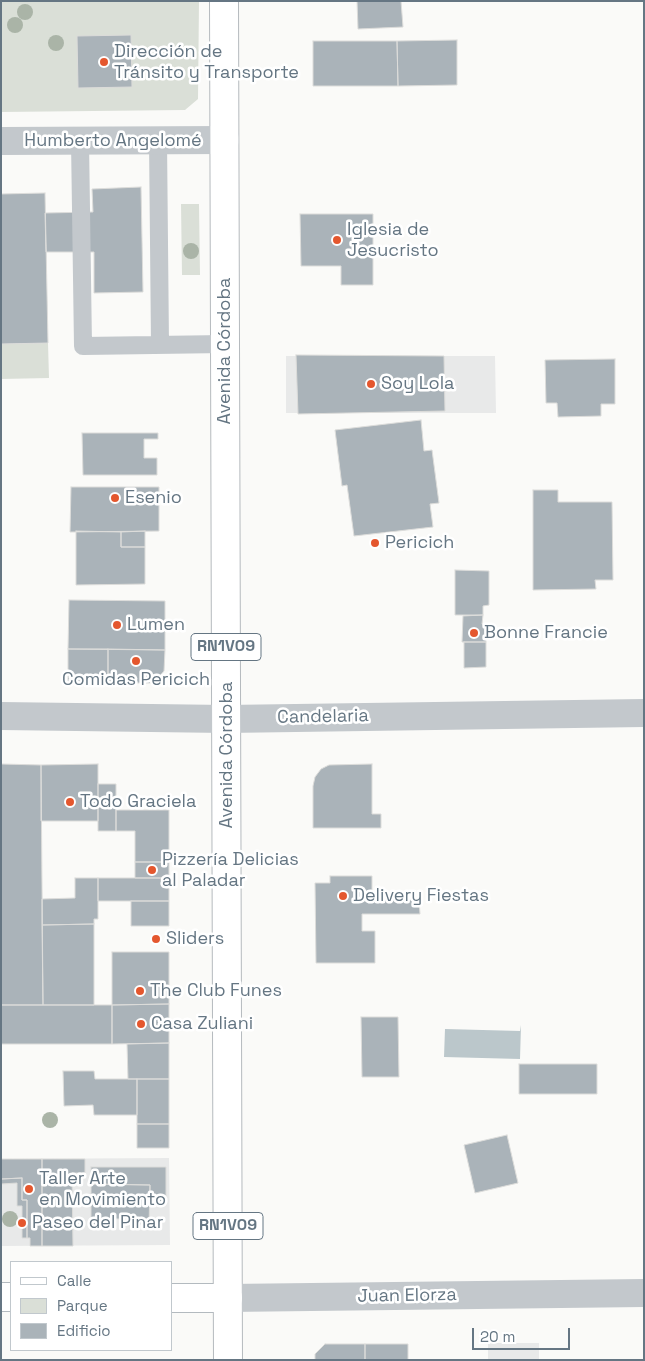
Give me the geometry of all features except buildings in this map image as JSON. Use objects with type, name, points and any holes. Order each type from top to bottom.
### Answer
[{"type":"main road","name":"Avenida Córdoba","points":[[224,1],[228,1360]]},
{"type":"main road","name":"Juan Elorza","points":[[172,1298],[228,1298]]},
{"type":"street","name":"Humberto Angelomé","points":[[1,141],[225,140]]},
{"type":"street","name":"Candelaria","points":[[1,716],[226,719],[644,713]]},
{"type":"street","name":"Juan Elorza","points":[[228,1298],[644,1293]]},
{"type":"lane","points":[[158,140],[160,345]]},
{"type":"lane","points":[[80,141],[83,346],[225,344]]},
{"type":"shaded area","name":"Soy Lola","points":[[286,356],[495,356],[496,413],[286,413]]},
{"type":"shaded area","points":[[521,1025],[520,1059],[444,1057],[445,1029],[520,1031]]},
{"type":"shaded area","points":[[169,1158],[170,1245],[1,1246],[1,1159]]},
{"type":"shaded area","points":[[488,1343],[539,1343],[539,1360],[488,1360]]},
{"type":"green space","points":[[1,1],[199,1],[198,99],[185,110],[1,112]]},
{"type":"green space","points":[[181,204],[199,204],[200,275],[182,275]]},
{"type":"green space","points":[[48,343],[49,378],[1,379],[1,344]]},
{"type":"place","name":"Dirección de Tránsito y Transporte","points":[[104,62]]},
{"type":"place","name":"Iglesia de Jesucristo","points":[[337,240]]},
{"type":"place","name":"Soy Lola","points":[[371,384]]},
{"type":"place","name":"Esenio","points":[[115,498]]},
{"type":"place","name":"Pericich","points":[[375,543]]},
{"type":"place","name":"Lumen","points":[[117,625]]},
{"type":"place","name":"Bonne Francie","points":[[474,633]]},
{"type":"place","name":"Comidas Pericich","points":[[136,661]]},
{"type":"place","name":"Todo Graciela","points":[[70,802]]},
{"type":"place","name":"Pizzería Delicias al Paladar","points":[[152,870]]},
{"type":"place","name":"Delivery Fiestas","points":[[343,896]]},
{"type":"place","name":"Sliders","points":[[156,939]]},
{"type":"place","name":"The Club Funes","points":[[140,991]]},
{"type":"place","name":"Casa Zuliani","points":[[141,1024]]},
{"type":"place","name":"Taller Arte en Movimiento","points":[[29,1189]]},
{"type":"place","name":"Paseo del Pinar","points":[[22,1223]]}]
